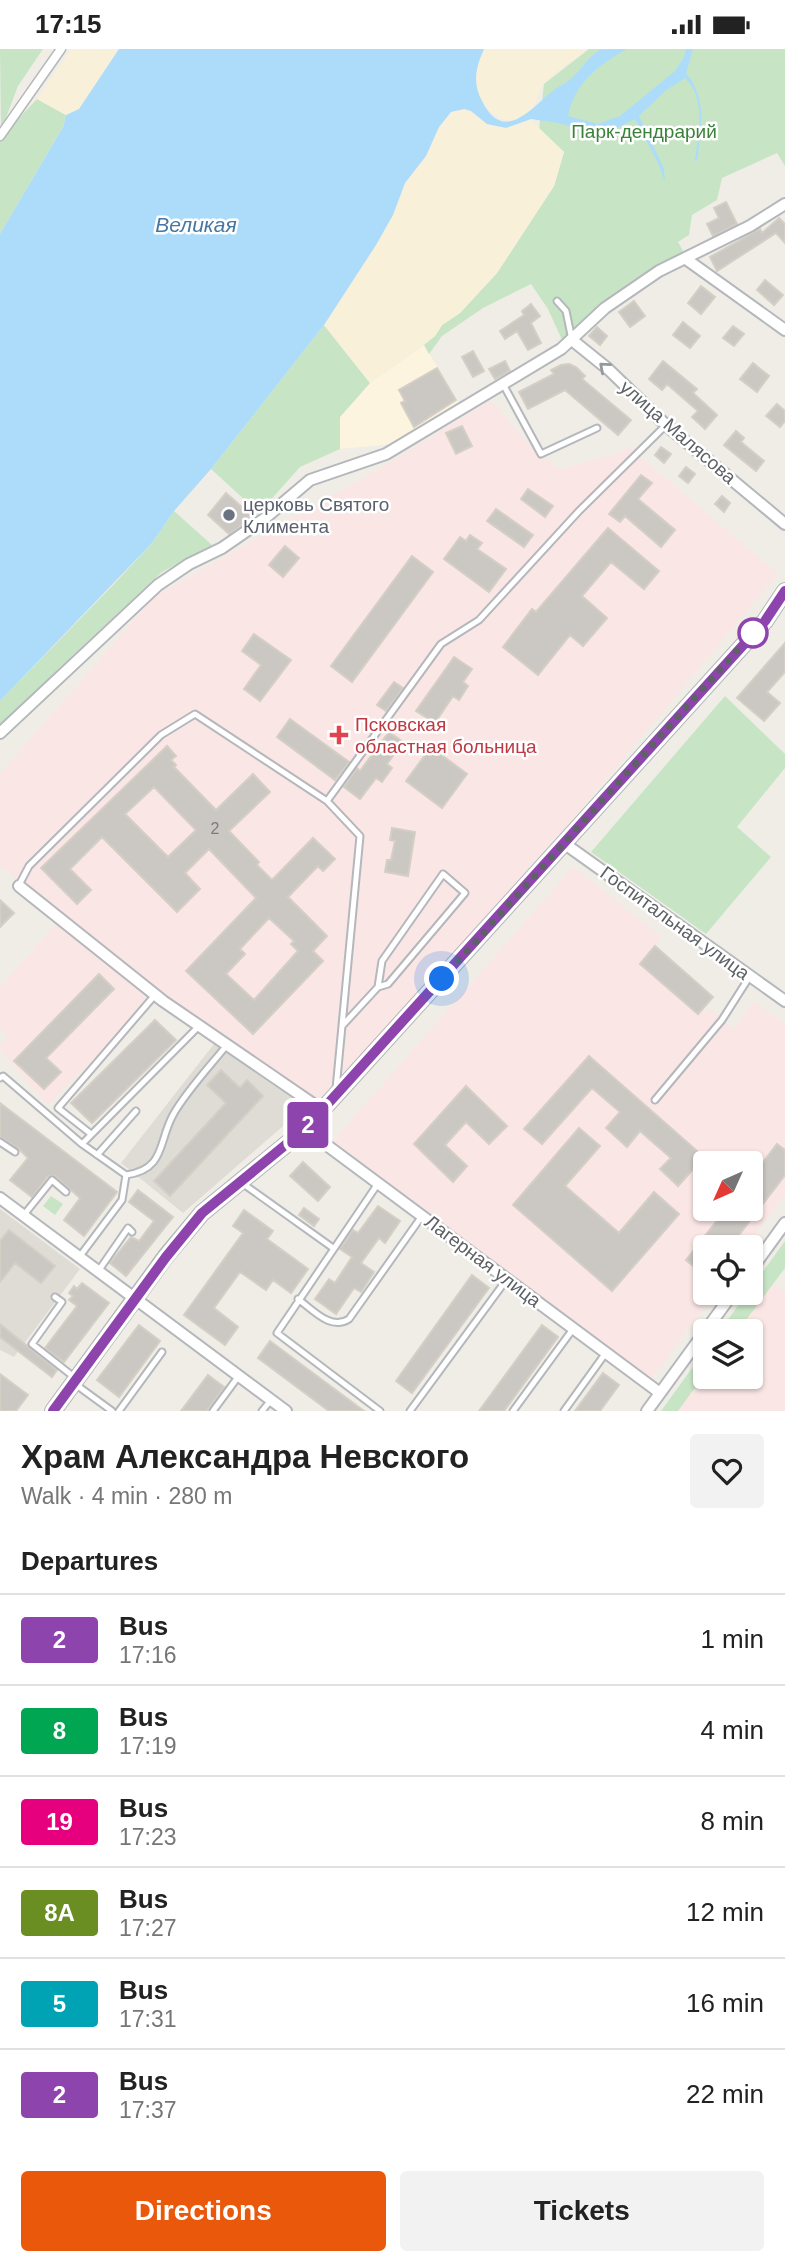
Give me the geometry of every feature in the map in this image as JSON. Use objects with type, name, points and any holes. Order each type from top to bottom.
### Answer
[{"type":"main road","points":[[53,1411],[136,1297],[202,1213],[305,1129],[336,1096],[765,621],[785,591]]},
{"type":"street","points":[[0,136],[61,49]]},
{"type":"street","points":[[0,733],[158,585],[254,526],[310,479],[386,454],[572,340],[585,324],[659,271],[750,226],[785,204]]},
{"type":"street","points":[[685,259],[785,330]]},
{"type":"street","name":"улица Малясова","points":[[572,340],[608,369],[666,425],[785,524]]},
{"type":"street","name":"Госпитальная улица","points":[[565,844],[785,1002]]},
{"type":"street","points":[[19,885],[155,995],[322,1110]]},
{"type":"street","name":"Лагерная улица","points":[[305,1129],[660,1393]]},
{"type":"street","points":[[1,1201],[136,1297],[286,1411]]},
{"type":"street","points":[[763,1253],[785,1223]]},
{"type":"street","points":[[647,1411],[724,1305]]},
{"type":"lane","points":[[557,301],[566,311],[572,340]]},
{"type":"lane","points":[[503,384],[541,454],[597,428]]},
{"type":"lane","points":[[327,801],[441,644],[479,620],[579,511],[666,425]]},
{"type":"lane","points":[[19,885],[29,866],[161,735],[195,714],[327,801],[360,836],[336,1096]]},
{"type":"lane","points":[[343,1025],[378,987],[388,984],[464,893],[443,874],[382,961],[378,987]]},
{"type":"lane","points":[[655,1100],[722,1020],[750,977]]},
{"type":"lane","points":[[91,1134],[58,1108],[155,995]]},
{"type":"lane","points":[[82,1144],[199,1026]]},
{"type":"lane","points":[[1,1075],[97,1155],[126,1175],[142,1173],[162,1151],[173,1116],[227,1045]]},
{"type":"lane","points":[[97,1155],[136,1111]]},
{"type":"lane","points":[[0,1142],[15,1152]]},
{"type":"lane","points":[[80,1256],[122,1200],[126,1175]]},
{"type":"lane","points":[[23,1216],[52,1180],[66,1192]]},
{"type":"lane","points":[[240,1182],[333,1248]]},
{"type":"lane","points":[[377,1185],[277,1330],[278,1335],[380,1411]]},
{"type":"lane","points":[[298,1299],[328,1321],[344,1323],[422,1215]]},
{"type":"lane","points":[[99,1270],[128,1228],[132,1232]]},
{"type":"lane","points":[[410,1411],[507,1279]]},
{"type":"lane","points":[[55,1297],[62,1302],[32,1344],[112,1411]]},
{"type":"lane","points":[[513,1411],[573,1329]]},
{"type":"lane","points":[[119,1411],[162,1352]]},
{"type":"lane","points":[[564,1411],[606,1353]]},
{"type":"lane","points":[[213,1411],[239,1375]]},
{"type":"lane","points":[[262,1411],[271,1400]]},
{"type":"shaded area","points":[[424,345],[459,402],[392,444],[340,449],[340,417],[370,383]]},
{"type":"shaded area","name":"Псковская областная больница","points":[[491,400],[528,444],[559,469],[619,453],[629,447],[778,574],[569,823],[320,1101],[160,991],[0,866],[0,774],[154,597],[374,472]]},
{"type":"shaded area","points":[[573,867],[662,937],[655,947],[713,997],[699,1013],[712,1010],[734,1030],[753,1001],[785,1024],[785,1194],[755,1235],[693,1235],[693,1305],[705,1305],[652,1379],[332,1142]]},
{"type":"shaded area","points":[[57,923],[153,999],[48,1105],[0,1050],[0,1046],[8,1038],[0,1027],[0,987]]},
{"type":"shaded area","points":[[214,1044],[305,1107],[183,1213],[121,1163]]},
{"type":"shaded area","points":[[0,1209],[80,1269],[14,1357],[0,1350]]},
{"type":"shaded area","points":[[772,1283],[785,1292],[785,1411],[678,1411],[694,1389],[763,1389],[763,1319],[746,1319],[756,1305],[763,1305],[763,1296]]},
{"type":"green space","points":[[0,49],[43,49],[18,86],[1,131]]},
{"type":"green space","name":"Парк-дендрарий","points":[[589,49],[785,49],[785,166],[777,153],[722,178],[717,200],[692,215],[689,235],[678,242],[686,256],[562,340],[548,309],[531,284],[483,308],[442,336],[429,354],[424,345],[435,336],[442,325],[460,313],[497,273],[554,186],[564,152],[539,130],[544,84]]},
{"type":"green space","points":[[37,99],[66,115],[63,127],[0,234],[0,138]]},
{"type":"green space","points":[[324,325],[370,383],[340,417],[340,449],[300,467],[259,513],[211,469]]},
{"type":"green space","points":[[174,511],[212,545],[162,572],[59,668],[0,729],[0,701],[152,543]]},
{"type":"green space","points":[[725,696],[785,754],[785,768],[737,827],[771,857],[706,934],[591,852]]},
{"type":"green space","points":[[51,1196],[63,1204],[55,1215],[43,1206]]},
{"type":"green space","points":[[785,1241],[785,1268],[763,1297],[763,1271]]},
{"type":"green space","points":[[738,1305],[757,1305],[747,1319],[728,1319]]},
{"type":"green space","points":[[693,1367],[694,1389],[678,1411],[661,1411]]},
{"type":"sand","points":[[71,49],[119,49],[79,109],[66,115],[37,99]]},
{"type":"sand","points":[[484,49],[588,49],[545,82],[531,112],[511,121],[491,112],[479,94],[476,75]]},
{"type":"sand","points":[[464,109],[489,125],[501,127],[531,120],[564,152],[554,186],[497,273],[460,313],[442,325],[435,336],[370,383],[324,325],[376,245],[393,215],[405,183],[426,156],[439,127],[451,112]]},
{"type":"water","name":"Великая","points":[[119,49],[484,49],[476,75],[479,94],[491,114],[500,121],[509,121],[528,112],[571,79],[600,50],[627,49],[590,76],[582,84],[571,104],[568,116],[598,124],[620,116],[675,71],[686,49],[693,49],[686,73],[698,94],[700,104],[701,126],[697,161],[699,106],[692,86],[685,78],[665,91],[639,116],[664,169],[665,182],[635,119],[599,134],[531,119],[506,128],[487,124],[471,111],[464,109],[451,112],[439,127],[426,156],[405,183],[393,215],[376,245],[324,325],[211,469],[174,511],[152,543],[0,701],[0,234],[63,127],[66,115],[79,109]]},
{"type":"building","points":[[726,202],[737,224],[713,236],[707,224],[719,218],[714,208]]},
{"type":"building","points":[[779,218],[785,224],[785,243],[776,233],[717,271],[710,257],[760,229],[762,233]]},
{"type":"building","points":[[765,280],[783,295],[774,305],[757,290]]},
{"type":"building","points":[[701,286],[715,297],[701,314],[688,303]]},
{"type":"building","points":[[634,301],[645,316],[630,327],[619,312]]},
{"type":"building","points":[[531,304],[540,316],[531,323],[541,343],[528,350],[517,331],[505,339],[500,331],[524,315],[522,311]]},
{"type":"building","points":[[683,322],[700,336],[690,348],[673,335]]},
{"type":"building","points":[[733,326],[744,334],[734,346],[723,338]]},
{"type":"building","points":[[597,327],[607,336],[600,345],[589,336]]},
{"type":"building","points":[[473,351],[484,371],[473,377],[462,357]]},
{"type":"building","points":[[505,361],[510,371],[495,379],[489,369]]},
{"type":"building","points":[[663,361],[697,389],[693,393],[717,415],[705,429],[692,417],[698,411],[667,384],[662,390],[649,379]]},
{"type":"building","points":[[753,363],[769,376],[757,392],[740,379]]},
{"type":"building","points":[[569,364],[576,367],[585,376],[582,379],[631,420],[618,435],[565,390],[528,409],[519,392],[554,374],[551,370]]},
{"type":"building","points":[[437,368],[456,400],[414,427],[401,403],[405,401],[399,390]]},
{"type":"building","points":[[777,404],[785,411],[785,421],[780,427],[766,416]]},
{"type":"building","points":[[462,426],[472,446],[456,454],[446,433]]},
{"type":"building","points":[[736,431],[744,438],[741,442],[764,461],[756,471],[724,445]]},
{"type":"building","points":[[661,447],[671,454],[664,463],[655,455]]},
{"type":"building","points":[[686,467],[695,474],[688,483],[679,476]]},
{"type":"building","points":[[641,475],[652,483],[638,499],[675,530],[661,547],[625,516],[620,522],[609,514]]},
{"type":"building","points":[[528,489],[553,506],[545,517],[521,499]]},
{"type":"building","name":"церковь Святого Климента","points":[[226,493],[251,515],[229,534],[208,515]]},
{"type":"building","points":[[722,496],[730,503],[724,512],[715,504]]},
{"type":"building","points":[[496,509],[533,535],[524,547],[487,521]]},
{"type":"building","points":[[608,528],[659,571],[644,589],[611,562],[582,596],[607,618],[583,646],[570,635],[538,675],[503,647],[532,609],[536,612]]},
{"type":"building","points":[[470,535],[482,543],[477,549],[506,569],[489,592],[444,559],[460,537],[466,541]]},
{"type":"building","points":[[285,546],[299,558],[283,577],[269,565]]},
{"type":"building","points":[[412,556],[433,572],[352,682],[331,666]]},
{"type":"building","points":[[254,634],[291,660],[260,701],[244,689],[261,665],[242,651]]},
{"type":"building","points":[[785,643],[785,672],[767,692],[780,703],[764,721],[737,698]]},
{"type":"building","points":[[454,657],[472,669],[463,682],[468,686],[459,700],[453,696],[435,723],[416,711]]},
{"type":"building","points":[[394,682],[403,688],[386,711],[377,705]]},
{"type":"building","points":[[290,719],[349,762],[335,780],[277,737]]},
{"type":"building","points":[[389,732],[403,742],[387,764],[392,768],[382,782],[376,778],[360,799],[344,787],[357,768],[360,771]]},
{"type":"building","points":[[167,746],[176,756],[171,760],[176,765],[174,767],[216,810],[253,774],[270,792],[229,831],[259,862],[257,865],[272,880],[313,838],[335,859],[323,871],[318,866],[288,897],[327,936],[313,951],[323,961],[253,1034],[186,971],[256,898],[209,849],[185,873],[200,889],[177,912],[102,837],[70,869],[91,890],[77,904],[41,868]],"holes":[[[154,787],[196,830],[168,857],[125,814]],[[269,918],[294,941],[291,944],[298,951],[254,1000],[226,974],[245,954],[240,949]]]},
{"type":"building","points":[[431,747],[467,774],[442,808],[406,781]]},
{"type":"building","points":[[392,828],[415,832],[408,876],[385,872],[395,841],[390,840]]},
{"type":"building","points":[[0,900],[14,913],[0,927]]},
{"type":"building","points":[[655,946],[713,997],[698,1014],[640,964]]},
{"type":"building","points":[[99,974],[114,989],[46,1058],[61,1072],[44,1089],[14,1061]]},
{"type":"building","points":[[155,1020],[176,1040],[92,1123],[71,1103]]},
{"type":"building","points":[[589,1056],[697,1151],[693,1151],[693,1169],[678,1186],[660,1169],[671,1158],[640,1131],[627,1147],[606,1128],[620,1112],[592,1088],[542,1144],[524,1129]]},
{"type":"building","points":[[221,1070],[240,1088],[247,1080],[263,1096],[170,1196],[154,1181],[226,1103],[207,1085]]},
{"type":"building","points":[[466,1086],[507,1126],[489,1144],[466,1122],[445,1145],[467,1166],[453,1182],[414,1144]]},
{"type":"building","points":[[0,1103],[117,1192],[84,1236],[64,1220],[80,1198],[55,1176],[48,1176],[32,1197],[10,1180],[28,1158],[0,1137]]},
{"type":"building","points":[[579,1128],[600,1146],[565,1186],[619,1233],[654,1192],[679,1214],[612,1291],[513,1205]]},
{"type":"building","points":[[777,1144],[785,1150],[785,1175],[763,1204],[763,1162]]},
{"type":"building","points":[[303,1162],[330,1187],[318,1201],[290,1176]]},
{"type":"building","points":[[138,1190],[173,1217],[126,1276],[110,1263],[131,1237],[139,1241],[154,1221],[129,1202]]},
{"type":"building","points":[[378,1206],[400,1221],[385,1243],[379,1238],[361,1263],[374,1272],[361,1292],[354,1288],[336,1314],[315,1299],[329,1279],[335,1283],[352,1257],[340,1249],[353,1230],[358,1233]]},
{"type":"building","points":[[304,1208],[319,1219],[314,1226],[299,1215]]},
{"type":"building","points":[[244,1210],[273,1231],[267,1239],[308,1269],[291,1293],[273,1280],[266,1290],[240,1272],[214,1308],[238,1327],[225,1345],[184,1315],[243,1233],[233,1226]]},
{"type":"building","points":[[717,1221],[750,1221],[739,1235],[706,1235]]},
{"type":"building","points":[[9,1230],[55,1266],[41,1283],[15,1263],[0,1282],[0,1241]]},
{"type":"building","points":[[693,1251],[693,1266],[686,1260]]},
{"type":"building","points":[[472,1275],[489,1288],[412,1393],[396,1381]]},
{"type":"building","points":[[82,1283],[109,1303],[64,1362],[45,1348],[77,1306],[69,1300],[73,1296],[69,1293],[74,1286],[77,1289]]},
{"type":"building","points":[[0,1324],[57,1370],[52,1377],[0,1337]]},
{"type":"building","points":[[139,1325],[160,1341],[119,1397],[97,1380]]},
{"type":"building","points":[[542,1325],[558,1337],[504,1411],[479,1411]]},
{"type":"building","points":[[270,1341],[364,1411],[329,1411],[258,1358]]},
{"type":"building","points":[[603,1373],[619,1385],[600,1411],[575,1411]]},
{"type":"building","points":[[0,1374],[28,1395],[16,1411],[0,1411]]},
{"type":"building","points":[[208,1375],[224,1387],[207,1411],[181,1411]]},
{"type":"bus line","name":"2","points":[[53,1411],[166,1257],[202,1213],[305,1129],[765,621],[785,591]]},
{"type":"place","name":"церковь Святого Климента","points":[[229,515]]},
{"type":"place","name":"Псковская областная больница","points":[[339,735]]},
{"type":"route","points":[[442,979],[753,633]]}]
